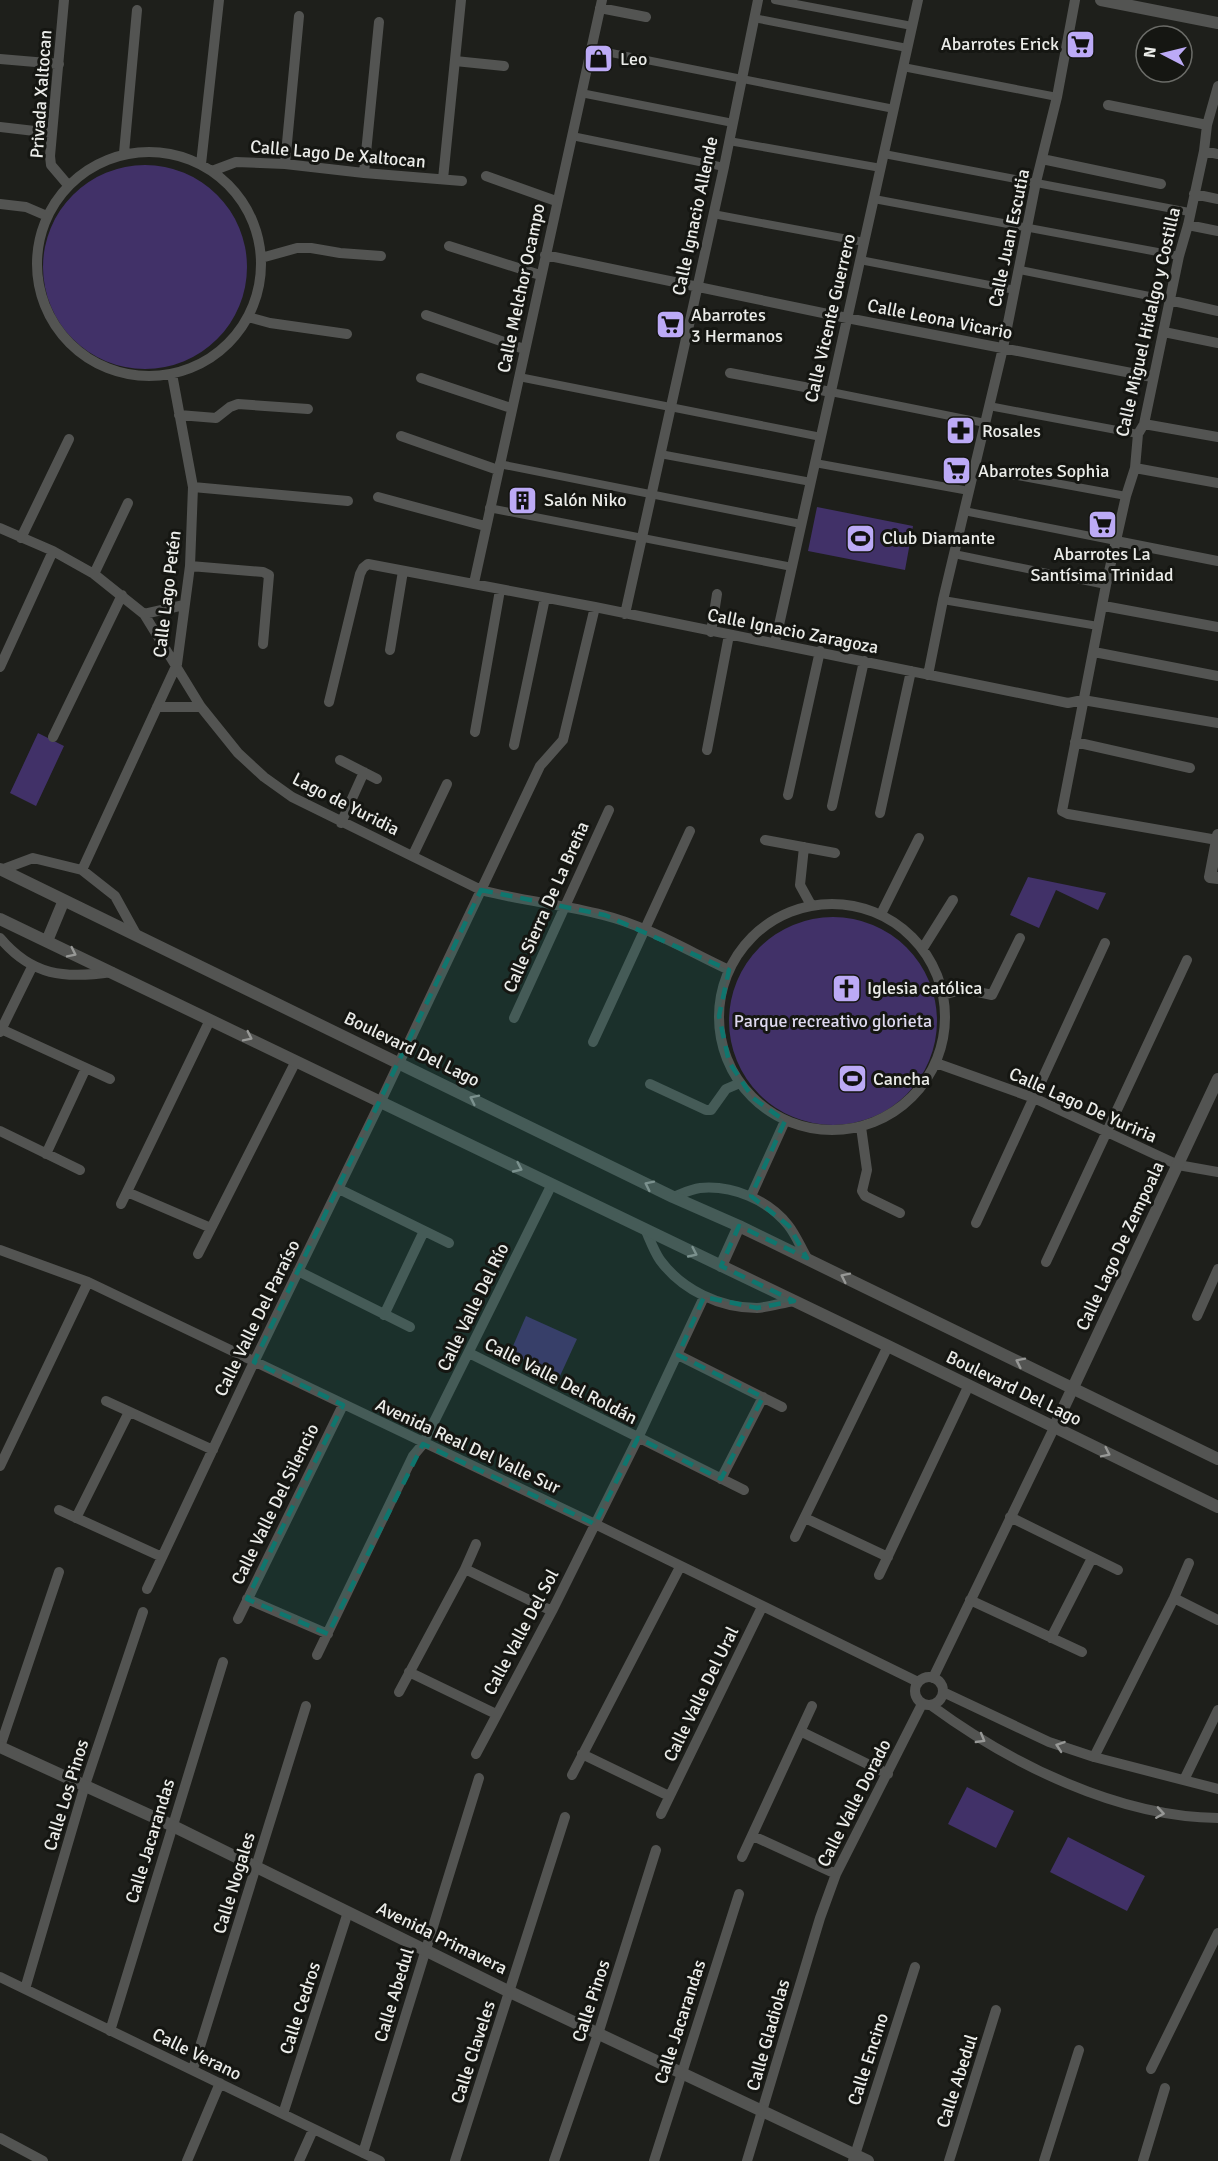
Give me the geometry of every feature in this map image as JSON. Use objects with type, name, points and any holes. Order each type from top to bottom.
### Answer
[{"type":"street","name":"Privada Xaltocan","points":[[64,0],[51,165],[68,185]]},
{"type":"street","points":[[201,164],[219,0]]},
{"type":"street","points":[[442,179],[461,0]]},
{"type":"street","name":"Calle Ignacio Allende","points":[[625,614],[724,166],[758,0]]},
{"type":"street","points":[[775,0],[912,26]]},
{"type":"street","name":"Calle Vicente Guerrero","points":[[775,643],[918,0]]},
{"type":"street","name":"Calle Juan Escutia","points":[[928,675],[943,600],[1020,270],[1036,182],[1057,97],[1075,0]]},
{"type":"street","points":[[1101,0],[1218,23]]},
{"type":"street","points":[[601,4],[646,17]]},
{"type":"street","name":"Calle Melchor Ocampo","points":[[474,584],[556,201],[601,4]]},
{"type":"street","points":[[124,153],[137,10]]},
{"type":"street","points":[[285,164],[299,16]]},
{"type":"street","points":[[754,18],[907,48]]},
{"type":"street","points":[[364,173],[379,22]]},
{"type":"street","points":[[591,50],[894,109]]},
{"type":"street","points":[[0,59],[59,64]]},
{"type":"street","points":[[455,61],[504,66]]},
{"type":"street","points":[[903,67],[1057,97]]},
{"type":"street","name":"Calle Miguel Hidalgo y Costilla","points":[[1217,837],[1062,811],[1116,541],[1135,468],[1138,434],[1144,424],[1152,377],[1204,151],[1207,125],[1216,106],[1218,87]]},
{"type":"street","points":[[581,93],[733,123]]},
{"type":"street","points":[[1108,105],[1207,125]]},
{"type":"street","points":[[0,127],[52,133]]},
{"type":"street","points":[[572,136],[724,166]]},
{"type":"street","points":[[729,141],[880,168]]},
{"type":"street","points":[[1204,151],[1218,154]]},
{"type":"street","points":[[164,152],[201,164],[228,184],[246,209],[258,237],[261,258],[258,288],[248,317],[224,348],[208,360],[190,369],[171,374],[144,377],[116,372],[91,361],[69,344],[52,321],[40,296],[36,268],[39,240],[54,203],[68,185],[84,171],[104,160],[124,153],[164,152]]},
{"type":"street","points":[[884,153],[1189,212]]},
{"type":"street","name":"Calle Juan Escutia","points":[[1042,159],[1161,184]]},
{"type":"street","name":"Calle Lago De Xaltocan","points":[[212,171],[236,162],[285,164],[462,181]]},
{"type":"street","points":[[486,176],[556,201]]},
{"type":"street","points":[[1194,194],[1218,199]]},
{"type":"street","points":[[874,199],[1179,256]]},
{"type":"street","points":[[0,204],[26,207],[47,216]]},
{"type":"street","points":[[713,214],[864,242]]},
{"type":"street","points":[[1188,225],[1218,231]]},
{"type":"street","points":[[449,246],[540,275]]},
{"type":"street","points":[[261,258],[297,248],[381,256]]},
{"type":"street","name":"Calle Leona Vicario","points":[[545,255],[847,318],[1152,377]]},
{"type":"street","points":[[860,260],[1015,290]]},
{"type":"street","points":[[1020,270],[1160,297],[1218,311]]},
{"type":"street","points":[[426,315],[524,349]]},
{"type":"street","points":[[248,317],[270,323],[347,334]]},
{"type":"street","points":[[1164,332],[1218,343]]},
{"type":"street","name":"Calle Lago Petén","points":[[82,870],[177,664],[190,566],[193,487],[171,374]]},
{"type":"street","points":[[730,374],[985,423]]},
{"type":"street","points":[[519,377],[821,437]]},
{"type":"street","points":[[421,378],[511,408]]},
{"type":"street","points":[[179,416],[216,418],[238,404],[308,409]]},
{"type":"street","points":[[989,406],[1138,434]]},
{"type":"street","points":[[1144,424],[1218,437]]},
{"type":"street","points":[[401,436],[498,467],[801,524]]},
{"type":"street","points":[[21,538],[69,439]]},
{"type":"street","points":[[660,454],[811,482]]},
{"type":"street","points":[[815,463],[969,491]]},
{"type":"street","points":[[974,468],[1126,496]]},
{"type":"street","points":[[1135,468],[1218,483]]},
{"type":"street","points":[[193,487],[348,501]]},
{"type":"street","points":[[378,497],[485,526]]},
{"type":"street","points":[[94,574],[128,503]]},
{"type":"street","points":[[489,508],[792,567]]},
{"type":"street","points":[[964,511],[1218,561]]},
{"type":"street","name":"Lago de Yuridia","points":[[0,528],[53,551],[94,574],[144,614],[177,664],[201,707],[238,753],[264,777],[292,797],[481,890],[514,899],[605,915],[644,930],[729,970]]},
{"type":"street","points":[[0,667],[53,551]]},
{"type":"street","points":[[954,555],[1107,585]]},
{"type":"street","name":"Calle Ignacio Zaragoza","points":[[329,702],[363,568],[368,564],[595,607],[711,632],[820,651],[1068,704],[1083,700],[1218,723]]},
{"type":"street","points":[[190,566],[269,575],[263,644]]},
{"type":"street","points":[[390,650],[403,571]]},
{"type":"street","points":[[475,732],[500,590]]},
{"type":"street","points":[[711,632],[717,594]]},
{"type":"street","points":[[53,737],[122,595]]},
{"type":"street","points":[[514,745],[545,598]]},
{"type":"street","points":[[943,600],[1098,626]]},
{"type":"street","points":[[144,614],[184,605]]},
{"type":"street","points":[[1104,606],[1218,627]]},
{"type":"street","name":"Calle Valle Del Paraíso","points":[[147,1590],[540,766],[563,740],[595,607]]},
{"type":"street","points":[[707,750],[729,635]]},
{"type":"street","points":[[788,795],[820,651]]},
{"type":"street","points":[[1094,652],[1218,676]]},
{"type":"street","points":[[832,806],[864,661]]},
{"type":"street","points":[[880,813],[911,671]]},
{"type":"street","points":[[157,707],[201,707]]},
{"type":"street","points":[[1075,742],[1190,768]]},
{"type":"street","points":[[340,760],[377,779]]},
{"type":"street","points":[[341,823],[364,772]]},
{"type":"street","points":[[413,855],[447,784]]},
{"type":"street","name":"Calle Sierra De La Breña","points":[[514,1018],[609,810]]},
{"type":"street","points":[[593,1042],[690,831]]},
{"type":"street","points":[[1214,877],[1217,837]]},
{"type":"street","points":[[881,914],[919,838]]},
{"type":"street","points":[[765,840],[835,853]]},
{"type":"street","points":[[804,847],[800,885],[812,905]]},
{"type":"street","name":"Boulevard Del Lago","points":[[1,869],[33,858],[82,870],[115,896],[136,934]]},
{"type":"street","name":"Boulevard Del Lago","points":[[1,869],[673,1197],[807,1258],[1218,1458]]},
{"type":"street","points":[[47,941],[64,900]]},
{"type":"street","points":[[923,948],[953,900]]},
{"type":"street","points":[[847,904],[881,914],[904,929],[923,948],[939,978],[944,995],[945,1029],[936,1063],[923,1085],[906,1104],[885,1118],[861,1127],[835,1131],[810,1129],[768,1111],[740,1083],[729,1062],[722,1040],[719,1016],[722,993],[729,970],[744,947],[763,928],[786,914],[812,905],[847,904]]},
{"type":"street","name":"Boulevard Del Lago","points":[[0,919],[1218,1507]]},
{"type":"street","points":[[0,938],[18,958],[55,974],[92,975],[112,972]]},
{"type":"street","points":[[944,995],[964,989],[992,995],[1020,938]]},
{"type":"street","points":[[976,1223],[1105,943]]},
{"type":"street","points":[[1046,1262],[1187,960]]},
{"type":"street","points":[[32,966],[1,1031],[110,1079]]},
{"type":"street","points":[[121,1204],[210,1020]]},
{"type":"street","points":[[198,1254],[296,1060]]},
{"type":"street","name":"Calle Lago De Yuriria","points":[[936,1063],[1034,1098],[1178,1165],[1218,1172]]},
{"type":"street","points":[[46,1154],[86,1068]]},
{"type":"street","name":"Calle Lago De Zempoala","points":[[1054,1428],[1218,1079]]},
{"type":"street","points":[[650,1084],[706,1110],[711,1110],[726,1089],[740,1083]]},
{"type":"street","points":[[751,1196],[785,1120]]},
{"type":"street","points":[[861,1127],[867,1170],[862,1191],[866,1196],[900,1213]]},
{"type":"street","points":[[0,1131],[80,1170]]},
{"type":"street","name":"Calle Valle Del Río","points":[[423,1444],[552,1184]]},
{"type":"street","points":[[339,1188],[448,1243]]},
{"type":"street","points":[[673,1197],[699,1188],[719,1189],[751,1196],[789,1226],[807,1258]]},
{"type":"street","points":[[127,1192],[211,1228]]},
{"type":"street","points":[[721,1266],[740,1226]]},
{"type":"street","points":[[384,1315],[424,1231]]},
{"type":"street","points":[[646,1231],[659,1259],[681,1282],[704,1297],[757,1308],[794,1301]]},
{"type":"street","name":"Avenida Real Del Valle Sur","points":[[1,1252],[88,1282],[423,1444],[595,1524],[918,1682]]},
{"type":"street","points":[[1197,1316],[1218,1269]]},
{"type":"street","points":[[298,1271],[411,1328]]},
{"type":"street","points":[[0,1466],[88,1282]]},
{"type":"street","name":"Calle Valle Del Sol","points":[[476,1754],[552,1611],[638,1438],[704,1297]]},
{"type":"street","points":[[795,1537],[888,1346]]},
{"type":"street","name":"Calle Valle Del Roldán","points":[[469,1353],[744,1490]]},
{"type":"street","points":[[678,1355],[782,1407]]},
{"type":"street","points":[[879,1575],[969,1385]]},
{"type":"street","points":[[722,1479],[763,1397]]},
{"type":"street","points":[[106,1401],[213,1450]]},
{"type":"street","name":"Calle Valle Del Silencio","points":[[238,1619],[343,1405]]},
{"type":"street","points":[[76,1518],[129,1412]]},
{"type":"street","points":[[933,1678],[1054,1428]]},
{"type":"street","points":[[317,1655],[413,1456],[423,1444]]},
{"type":"street","points":[[59,1510],[162,1557]]},
{"type":"street","points":[[1010,1517],[1118,1570]]},
{"type":"street","points":[[805,1518],[888,1557]]},
{"type":"street","points":[[399,1692],[476,1544]]},
{"type":"street","points":[[1052,1638],[1092,1558]]},
{"type":"street","points":[[1094,1758],[1174,1598],[1189,1563]]},
{"type":"street","points":[[572,1775],[680,1567]]},
{"type":"street","points":[[465,1569],[552,1611]]},
{"type":"street","points":[[0,1747],[59,1572]]},
{"type":"street","points":[[1174,1598],[1218,1620]]},
{"type":"street","points":[[247,1599],[328,1634]]},
{"type":"street","points":[[970,1600],[1082,1652]]},
{"type":"street","name":"Calle Valle Del Ural","points":[[661,1814],[762,1606]]},
{"type":"street","name":"Calle Los Pinos","points":[[25,1989],[85,1785],[142,1612]]},
{"type":"street","name":"Calle Jacarandas","points":[[110,2031],[171,1825],[223,1662]]},
{"type":"street","points":[[410,1672],[496,1714]]},
{"type":"street","points":[[927,1705],[940,1701],[943,1692],[939,1681],[933,1678],[922,1678],[918,1682],[914,1690],[916,1698],[964,1729],[1029,1766],[1062,1782],[1151,1812],[1218,1818]]},
{"type":"street","points":[[943,1692],[1048,1742],[1094,1758],[1218,1789]]},
{"type":"street","name":"Calle Valle Dorado","points":[[820,1918],[836,1874],[927,1705]]},
{"type":"street","name":"Calle Nogales","points":[[193,2069],[306,1706]]},
{"type":"street","points":[[742,1857],[812,1707]]},
{"type":"street","points":[[1184,1780],[1218,1710]]},
{"type":"street","points":[[801,1732],[888,1774]]},
{"type":"street","name":"Avenida Primavera","points":[[0,1747],[171,1825],[510,1992],[762,2111],[854,2158],[868,2161]]},
{"type":"street","points":[[582,1754],[669,1796]]},
{"type":"street","name":"Calle Abedul","points":[[363,2153],[479,1778]]},
{"type":"street","name":"Calle Claveles","points":[[454,2161],[565,1817]]},
{"type":"street","points":[[753,1836],[836,1874]]},
{"type":"street","name":"Calle Pinos","points":[[554,2161],[598,2034],[656,1850]]},
{"type":"street","name":"Calle Jacarandas","points":[[654,2161],[739,1894]]},
{"type":"street","name":"Calle Cedros","points":[[283,2114],[348,1912]]},
{"type":"street","name":"Calle Gladiolas","points":[[747,2161],[820,1918]]},
{"type":"street","points":[[1151,2069],[1218,1933]]},
{"type":"street","name":"Calle Encino","points":[[854,2158],[915,1967]]},
{"type":"street","name":"Calle Verano","points":[[0,1977],[380,2161]]},
{"type":"street","name":"Calle Abedul","points":[[949,2161],[996,2010]]},
{"type":"street","points":[[1044,2161],[1079,2050]]},
{"type":"street","points":[[187,2161],[220,2083]]},
{"type":"street","points":[[1143,2161],[1165,2088]]},
{"type":"street","points":[[299,2161],[313,2130]]},
{"type":"street","points":[[0,2138],[43,2161]]},
{"type":"highlighted area","points":[[481,890],[605,915],[729,970],[719,1016],[729,1062],[753,1098],[785,1121],[751,1196],[789,1226],[807,1258],[739,1226],[721,1266],[794,1301],[757,1308],[704,1297],[678,1355],[763,1397],[721,1479],[638,1438],[595,1524],[423,1444],[328,1634],[247,1599],[343,1405],[254,1362]]},
{"type":"green space","points":[[145,165],[175,169],[193,177],[210,188],[224,202],[243,237],[247,267],[243,297],[235,315],[224,332],[210,346],[175,365],[145,369],[115,365],[97,357],[80,346],[66,332],[47,297],[43,267],[47,237],[55,219],[66,202],[80,188],[115,169]]},
{"type":"green space","name":"Club Diamante","points":[[817,507],[913,526],[905,570],[808,551]]},
{"type":"green space","points":[[38,733],[64,746],[36,806],[10,793]]},
{"type":"green space","points":[[1028,877],[1106,893],[1098,910],[1056,890],[1039,928],[1010,915]]},
{"type":"green space","name":"Parque recreativo glorieta","points":[[823,917],[843,917],[863,921],[882,929],[907,947],[920,963],[929,981],[937,1011],[933,1051],[929,1061],[920,1079],[907,1095],[891,1108],[863,1121],[843,1125],[823,1125],[803,1121],[784,1113],[759,1095],[746,1079],[733,1051],[729,1031],[729,1011],[733,991],[741,972],[759,947],[775,934],[803,921]]},
{"type":"green space","points":[[526,1316],[577,1339],[560,1376],[510,1353]]},
{"type":"green space","points":[[967,1787],[1014,1811],[996,1848],[948,1824]]},
{"type":"green space","points":[[1068,1837],[1145,1876],[1127,1911],[1050,1872]]},
{"type":"place","name":"Abarrotes Erick","points":[[1080,44]]},
{"type":"place","name":"Leo","points":[[599,59]]},
{"type":"place","name":"Abarrotes 3 Hermanos","points":[[670,325]]},
{"type":"place","name":"Rosales","points":[[961,431]]},
{"type":"place","name":"Abarrotes Sophia","points":[[957,471]]},
{"type":"place","name":"Salón Niko","points":[[523,500]]},
{"type":"place","name":"Abarrotes La Santísima Trinidad","points":[[1102,525]]},
{"type":"place","name":"Club Diamante","points":[[861,538]]},
{"type":"place","name":"Iglesia católica","points":[[846,988]]},
{"type":"place","name":"Cancha","points":[[852,1079]]}]
